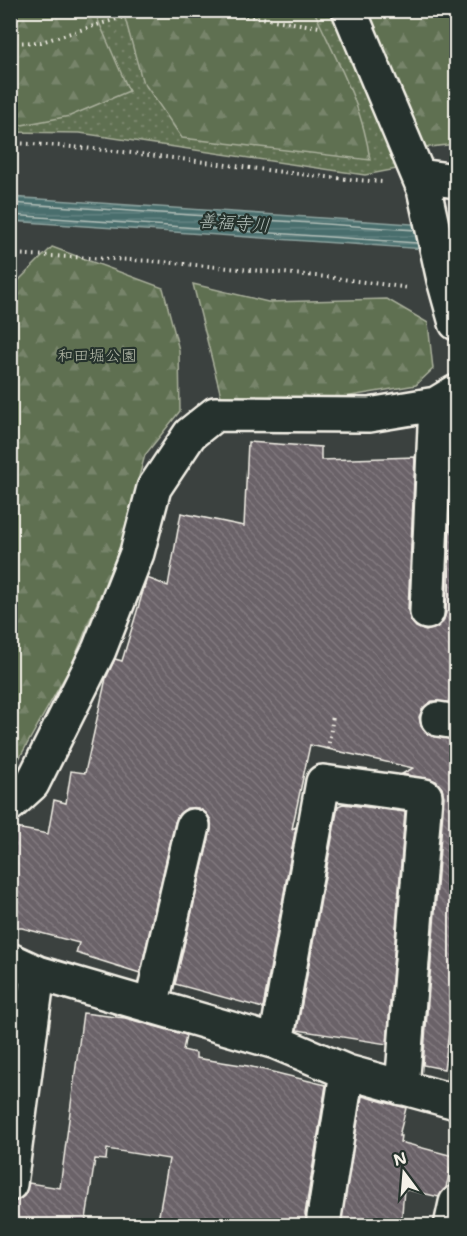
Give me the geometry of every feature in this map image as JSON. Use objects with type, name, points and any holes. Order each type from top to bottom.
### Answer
[{"type":"street","points":[[355,22],[422,182],[449,298]]},
{"type":"street","points":[[422,182],[456,181]]},
{"type":"street","points":[[10,804],[32,784],[99,651],[137,553],[154,488],[190,434],[215,414],[369,415],[446,398],[427,612]]},
{"type":"street","points":[[276,1042],[323,782],[425,796],[402,1088]]},
{"type":"street","points":[[151,1006],[193,826]]},
{"type":"street","points":[[10,1184],[24,967],[276,1042],[347,1072],[456,1102]]},
{"type":"street","points":[[324,1217],[347,1072]]},
{"type":"street","points":[[451,1226],[456,1203]]},
{"type":"path","points":[[10,43],[41,42],[146,10]]},
{"type":"path","points":[[210,10],[355,22]]},
{"type":"path","points":[[10,143],[69,145],[323,178],[422,182]]},
{"type":"path","points":[[10,254],[187,264],[327,277],[449,298]]},
{"type":"green space","points":[[11,10],[94,11],[129,91],[70,116],[11,127]]},
{"type":"green space","points":[[11,11],[332,11],[402,168],[365,175],[80,133],[11,132]]},
{"type":"green space","points":[[123,11],[314,11],[355,102],[370,160],[182,138],[142,80]]},
{"type":"green space","points":[[362,11],[456,11],[456,144],[421,148]]},
{"type":"green space","name":"和田堀公園","points":[[52,247],[163,288],[179,350],[180,411],[145,455],[118,552],[72,664],[11,773],[11,288]]},
{"type":"green space","points":[[193,284],[268,302],[387,299],[428,323],[433,369],[416,385],[309,403],[222,400]]},
{"type":"green space","points":[[456,1013],[456,1092],[445,1088]]},
{"type":"water","name":"善福寺川","points":[[10,197],[456,227],[456,251],[11,221]]},
{"type":"building","points":[[248,442],[321,447],[321,460],[415,457],[408,611],[416,627],[426,631],[436,628],[443,622],[446,613],[453,455],[456,454],[456,703],[432,701],[423,708],[419,717],[421,726],[427,734],[456,740],[456,980],[444,1069],[423,1065],[444,797],[442,788],[436,781],[402,774],[413,768],[310,745],[292,829],[296,827],[263,1008],[175,984],[211,830],[211,820],[198,808],[187,808],[179,814],[175,822],[140,973],[76,953],[79,943],[22,928],[10,928],[10,827],[48,834],[54,800],[66,803],[71,771],[85,773],[106,678],[115,659],[122,661],[147,578],[168,586],[181,513],[244,526]]},
{"type":"building","points":[[343,804],[405,812],[387,1044],[297,1030],[338,806]]},
{"type":"building","points":[[83,1013],[125,1018],[186,1035],[183,1050],[196,1053],[196,1058],[248,1066],[326,1085],[305,1214],[308,1226],[287,1226],[241,1218],[240,1225],[218,1223],[218,1226],[157,1226],[169,1159],[107,1149],[106,1160],[95,1159],[85,1226],[11,1226],[15,1202],[24,1196],[29,1183],[60,1188]]},
{"type":"building","points":[[362,1096],[406,1108],[399,1136],[401,1136],[400,1142],[453,1156],[446,1188],[439,1197],[404,1189],[401,1226],[340,1226]]}]
